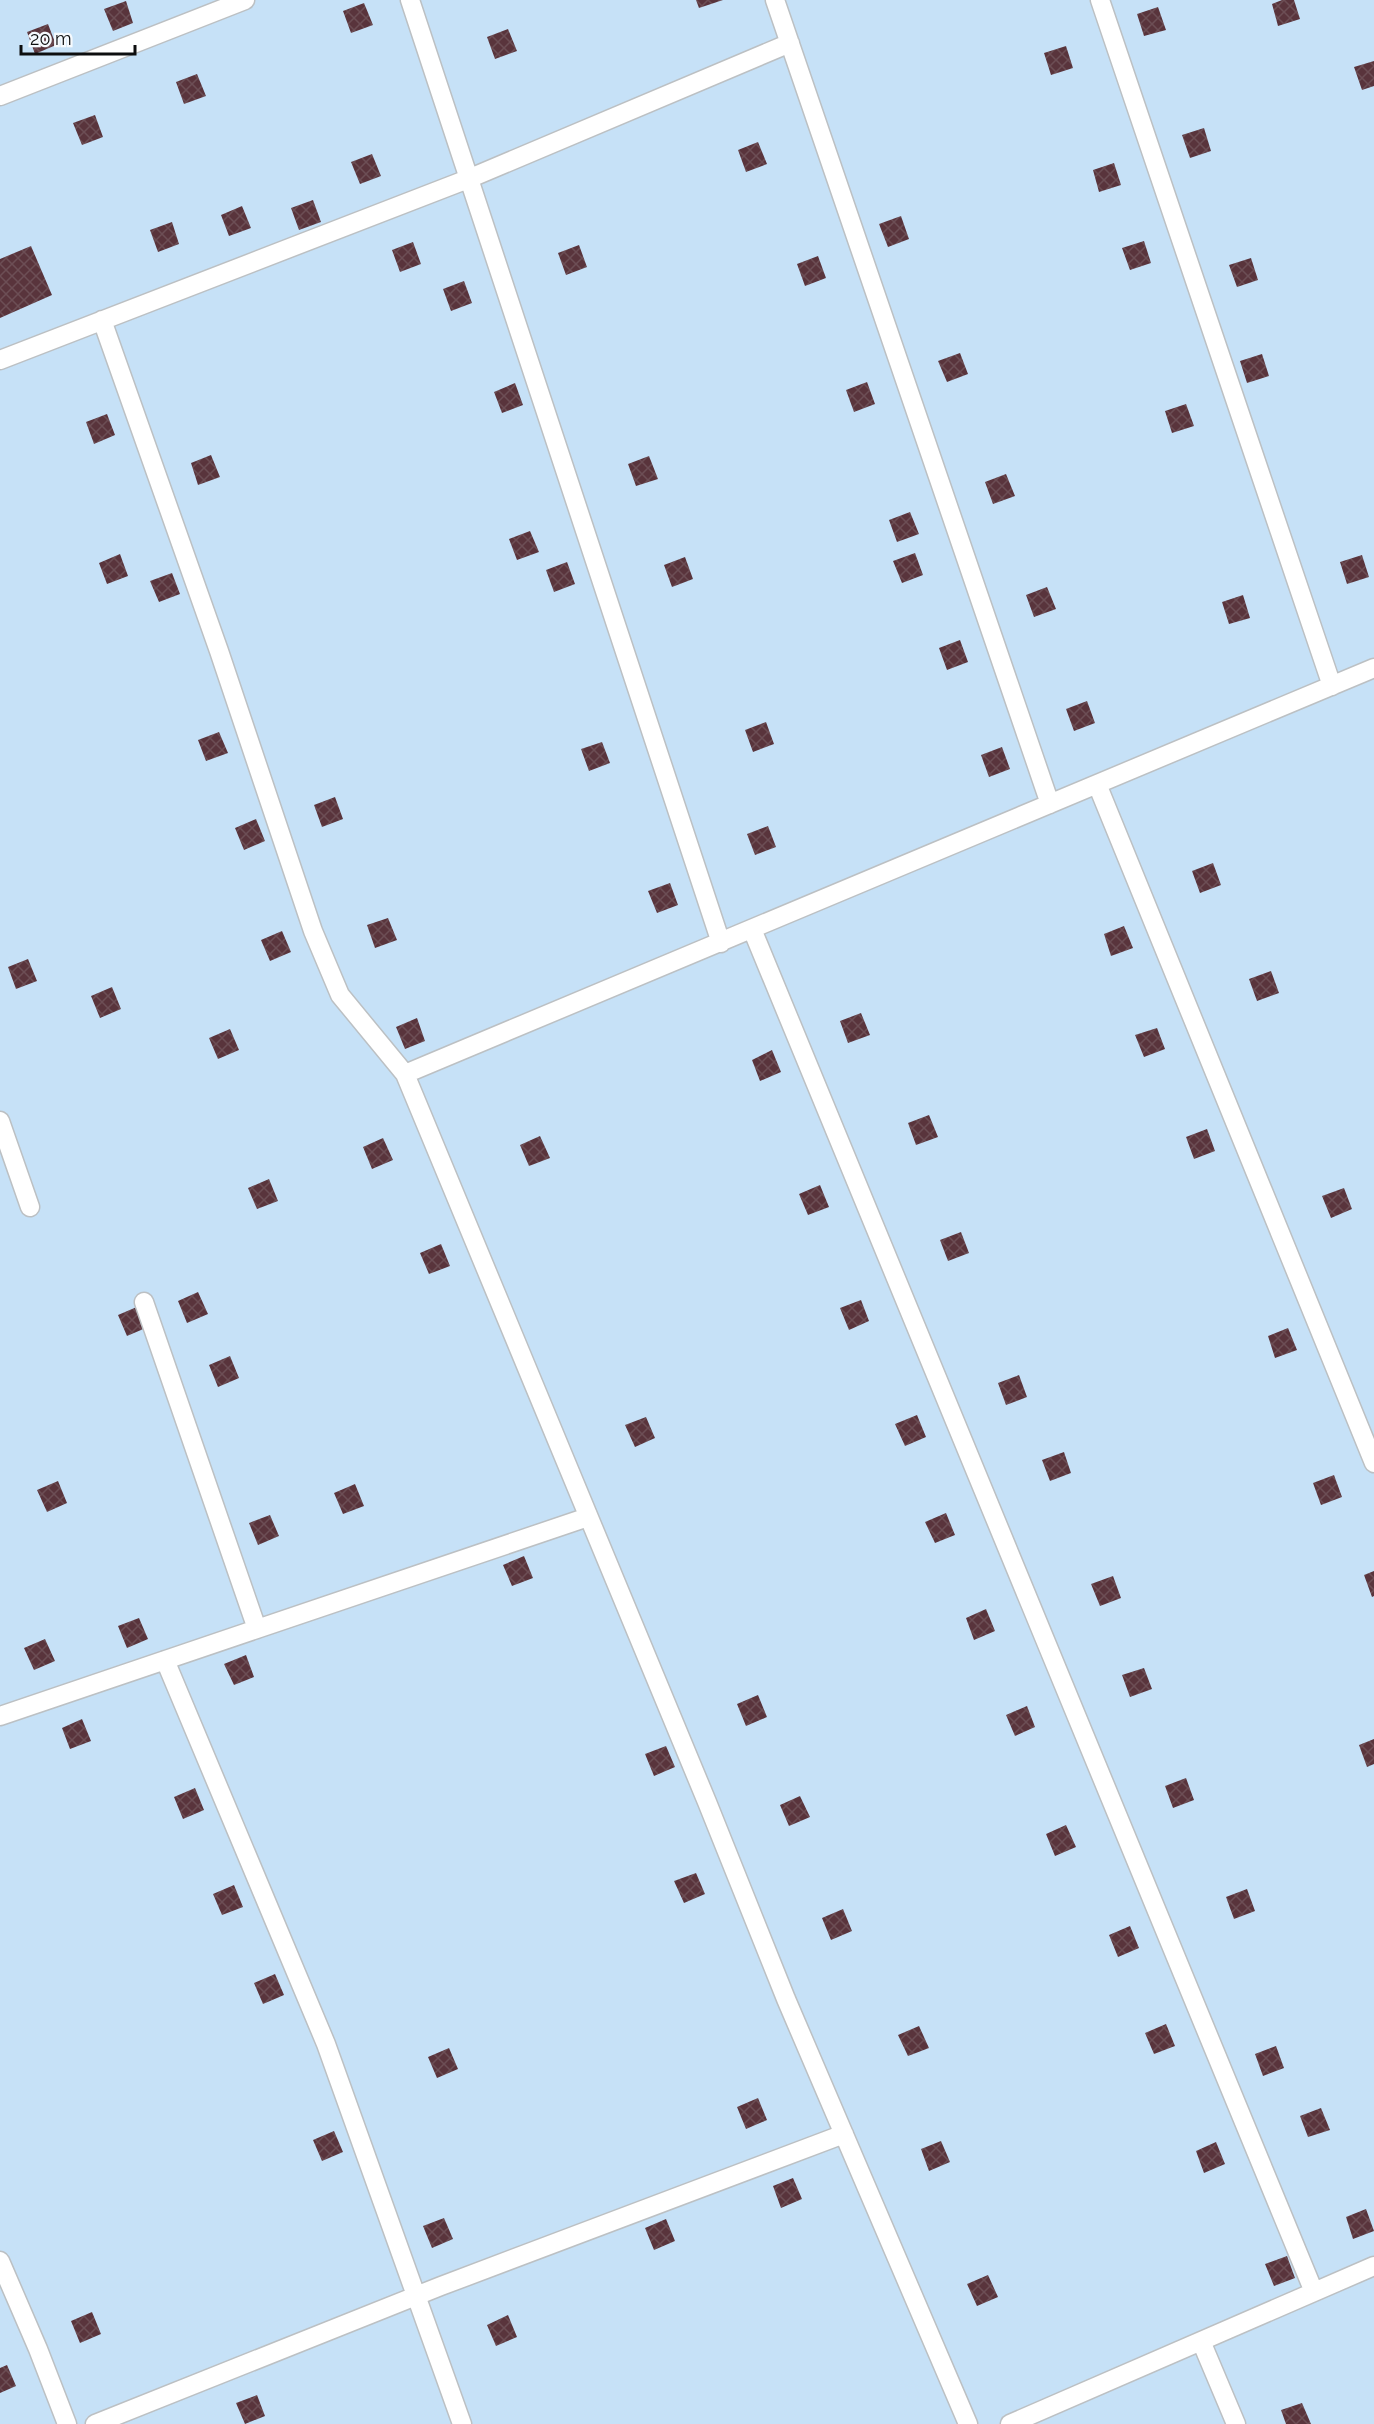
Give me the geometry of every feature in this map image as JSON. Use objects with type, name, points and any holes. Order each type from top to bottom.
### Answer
[{"type":"lane","points":[[0,96],[245,0]]},
{"type":"lane","points":[[410,0],[721,943]]},
{"type":"lane","points":[[775,0],[1050,804]]},
{"type":"lane","points":[[1100,0],[1332,686]]},
{"type":"lane","points":[[0,360],[468,178],[790,42]]},
{"type":"lane","points":[[102,320],[219,651],[313,931],[340,995],[405,1074],[703,1791],[786,1999],[968,2424]]},
{"type":"lane","points":[[405,1074],[1374,668]]},
{"type":"lane","points":[[1097,784],[1374,1463]]},
{"type":"lane","points":[[752,929],[1314,2292]]},
{"type":"lane","points":[[0,1121],[30,1207]]},
{"type":"lane","points":[[144,1302],[257,1629]]},
{"type":"lane","points":[[0,1716],[588,1517]]},
{"type":"lane","points":[[165,1660],[326,2044],[462,2424]]},
{"type":"lane","points":[[95,2424],[417,2296],[844,2134]]},
{"type":"lane","points":[[0,2261],[67,2424]]},
{"type":"lane","points":[[1010,2424],[1374,2266]]},
{"type":"lane","points":[[1201,2341],[1236,2424]]},
{"type":"shaded area","points":[[0,0],[1374,0],[1374,2424],[0,2424]]},
{"type":"building","points":[[696,0],[723,0],[699,8]]},
{"type":"building","points":[[1282,0],[1294,0],[1300,19],[1278,26],[1272,4]]},
{"type":"building","points":[[126,1],[133,23],[113,31],[104,9]]},
{"type":"building","points":[[364,3],[373,25],[351,33],[343,11]]},
{"type":"building","points":[[1158,7],[1166,30],[1144,36],[1137,14]]},
{"type":"building","points":[[48,24],[56,45],[35,54],[27,32]]},
{"type":"building","points":[[508,29],[517,51],[495,59],[487,37]]},
{"type":"building","points":[[1066,46],[1073,68],[1051,75],[1044,53]]},
{"type":"building","points":[[1374,61],[1374,86],[1362,90],[1354,67]]},
{"type":"building","points":[[197,74],[206,96],[184,104],[176,82]]},
{"type":"building","points":[[95,115],[103,137],[82,145],[73,123]]},
{"type":"building","points":[[1204,128],[1211,151],[1190,158],[1182,135]]},
{"type":"building","points":[[758,142],[767,164],[746,172],[738,150]]},
{"type":"building","points":[[372,154],[381,176],[360,184],[351,162]]},
{"type":"building","points":[[1114,163],[1121,185],[1099,192],[1093,170]]},
{"type":"building","points":[[313,200],[321,222],[299,230],[291,208]]},
{"type":"building","points":[[242,206],[251,228],[229,236],[221,215]]},
{"type":"building","points":[[901,216],[909,239],[888,247],[879,224]]},
{"type":"building","points":[[172,222],[179,244],[158,252],[150,230]]},
{"type":"building","points":[[1144,241],[1151,263],[1130,270],[1122,248]]},
{"type":"building","points":[[413,242],[421,264],[400,272],[392,250]]},
{"type":"building","points":[[579,245],[587,267],[566,275],[558,253]]},
{"type":"building","points":[[31,246],[52,295],[0,318],[0,259]]},
{"type":"building","points":[[818,256],[826,278],[805,286],[797,264]]},
{"type":"building","points":[[1251,258],[1258,280],[1237,287],[1229,265]]},
{"type":"building","points":[[464,281],[472,303],[451,311],[443,289]]},
{"type":"building","points":[[960,353],[968,374],[947,382],[938,361]]},
{"type":"building","points":[[1262,354],[1269,376],[1247,383],[1240,361]]},
{"type":"building","points":[[867,382],[875,404],[854,412],[846,390]]},
{"type":"building","points":[[515,383],[523,405],[502,413],[494,392]]},
{"type":"building","points":[[1186,404],[1194,426],[1172,433],[1165,411]]},
{"type":"building","points":[[107,414],[115,435],[94,444],[86,422]]},
{"type":"building","points":[[211,455],[220,477],[198,485],[191,463]]},
{"type":"building","points":[[649,456],[658,479],[636,486],[628,464]]},
{"type":"building","points":[[1006,474],[1015,496],[993,504],[985,482]]},
{"type":"building","points":[[910,512],[919,534],[897,542],[889,520]]},
{"type":"building","points":[[530,531],[539,552],[517,560],[509,539]]},
{"type":"building","points":[[915,553],[923,575],[902,583],[893,561]]},
{"type":"building","points":[[120,554],[128,576],[107,584],[99,563]]},
{"type":"building","points":[[1362,555],[1369,577],[1347,584],[1340,562]]},
{"type":"building","points":[[685,557],[693,579],[672,587],[664,565]]},
{"type":"building","points":[[567,562],[575,584],[554,592],[546,570]]},
{"type":"building","points":[[172,573],[180,594],[159,602],[150,581]]},
{"type":"building","points":[[1047,587],[1056,609],[1034,617],[1026,595]]},
{"type":"building","points":[[1243,595],[1250,618],[1229,624],[1222,602]]},
{"type":"building","points":[[960,640],[968,662],[947,670],[939,648]]},
{"type":"building","points":[[1087,701],[1095,723],[1074,731],[1066,709]]},
{"type":"building","points":[[766,722],[774,744],[753,752],[745,730]]},
{"type":"building","points":[[219,732],[228,753],[206,761],[198,740]]},
{"type":"building","points":[[602,742],[610,763],[589,771],[581,749]]},
{"type":"building","points":[[1002,747],[1010,769],[989,777],[981,755]]},
{"type":"building","points":[[335,797],[343,819],[322,827],[314,805]]},
{"type":"building","points":[[256,819],[265,841],[244,850],[235,828]]},
{"type":"building","points":[[768,826],[776,847],[755,855],[747,834]]},
{"type":"building","points":[[1213,863],[1221,885],[1200,893],[1192,871]]},
{"type":"building","points":[[670,883],[678,905],[657,913],[648,891]]},
{"type":"building","points":[[388,918],[397,940],[375,948],[367,925]]},
{"type":"building","points":[[1124,926],[1133,948],[1111,956],[1104,934]]},
{"type":"building","points":[[282,931],[291,952],[270,961],[261,940]]},
{"type":"building","points":[[28,959],[37,981],[16,989],[8,967]]},
{"type":"building","points":[[1271,971],[1279,993],[1257,1001],[1249,979]]},
{"type":"building","points":[[112,987],[121,1009],[100,1018],[91,996]]},
{"type":"building","points":[[861,1013],[870,1035],[848,1043],[840,1021]]},
{"type":"building","points":[[417,1018],[425,1041],[405,1049],[396,1027]]},
{"type":"building","points":[[1157,1028],[1165,1049],[1144,1057],[1135,1035]]},
{"type":"building","points":[[230,1029],[239,1050],[218,1059],[209,1038]]},
{"type":"building","points":[[772,1050],[781,1072],[760,1081],[752,1060]]},
{"type":"building","points":[[929,1115],[938,1137],[916,1145],[908,1123]]},
{"type":"building","points":[[1207,1129],[1215,1151],[1194,1159],[1186,1137]]},
{"type":"building","points":[[540,1136],[550,1158],[529,1166],[520,1145]]},
{"type":"building","points":[[383,1138],[393,1160],[372,1169],[363,1147]]},
{"type":"building","points":[[269,1179],[278,1201],[257,1209],[248,1188]]},
{"type":"building","points":[[820,1185],[829,1207],[808,1215],[799,1194]]},
{"type":"building","points":[[1344,1188],[1352,1209],[1331,1218],[1322,1196]]},
{"type":"building","points":[[961,1232],[969,1253],[948,1261],[940,1240]]},
{"type":"building","points":[[441,1244],[450,1266],[429,1274],[420,1253]]},
{"type":"building","points":[[198,1292],[208,1314],[187,1323],[178,1301]]},
{"type":"building","points":[[861,1300],[869,1321],[849,1330],[840,1308]]},
{"type":"building","points":[[139,1306],[148,1327],[127,1336],[118,1315]]},
{"type":"building","points":[[1288,1328],[1297,1350],[1275,1358],[1268,1336]]},
{"type":"building","points":[[230,1356],[239,1378],[218,1387],[209,1365]]},
{"type":"building","points":[[1019,1375],[1027,1397],[1006,1405],[998,1383]]},
{"type":"building","points":[[917,1415],[926,1437],[905,1446],[895,1424]]},
{"type":"building","points":[[646,1417],[655,1438],[635,1447],[625,1425]]},
{"type":"building","points":[[1064,1452],[1071,1473],[1050,1481],[1042,1460]]},
{"type":"building","points":[[1334,1475],[1342,1497],[1321,1505],[1313,1483]]},
{"type":"building","points":[[58,1481],[67,1503],[47,1512],[37,1490]]},
{"type":"building","points":[[355,1484],[364,1506],[343,1514],[334,1493]]},
{"type":"building","points":[[946,1513],[955,1535],[935,1543],[925,1522]]},
{"type":"building","points":[[270,1515],[279,1536],[258,1545],[249,1523]]},
{"type":"building","points":[[524,1556],[533,1578],[512,1586],[503,1565]]},
{"type":"building","points":[[1374,1571],[1374,1596],[1372,1597],[1364,1575]]},
{"type":"building","points":[[1113,1576],[1121,1598],[1100,1606],[1091,1584]]},
{"type":"building","points":[[986,1609],[995,1631],[974,1640],[966,1618]]},
{"type":"building","points":[[139,1618],[148,1639],[127,1648],[118,1626]]},
{"type":"building","points":[[45,1639],[55,1661],[34,1670],[24,1648]]},
{"type":"building","points":[[246,1655],[254,1677],[234,1685],[224,1664]]},
{"type":"building","points":[[1144,1668],[1152,1689],[1130,1697],[1122,1675]]},
{"type":"building","points":[[758,1695],[767,1717],[746,1726],[737,1704]]},
{"type":"building","points":[[1027,1706],[1035,1727],[1015,1736],[1006,1715]]},
{"type":"building","points":[[82,1719],[91,1741],[70,1749],[62,1728]]},
{"type":"building","points":[[1374,1739],[1374,1764],[1367,1767],[1359,1745]]},
{"type":"building","points":[[666,1746],[675,1767],[654,1776],[645,1754]]},
{"type":"building","points":[[1186,1778],[1194,1800],[1173,1808],[1165,1786]]},
{"type":"building","points":[[195,1788],[204,1810],[183,1819],[174,1797]]},
{"type":"building","points":[[800,1796],[810,1817],[789,1826],[780,1805]]},
{"type":"building","points":[[1066,1825],[1076,1847],[1055,1856],[1046,1834]]},
{"type":"building","points":[[696,1873],[705,1894],[684,1903],[674,1881]]},
{"type":"building","points":[[234,1885],[243,1907],[222,1915],[213,1894]]},
{"type":"building","points":[[1247,1889],[1255,1911],[1234,1919],[1226,1897]]},
{"type":"building","points":[[843,1909],[852,1931],[831,1940],[822,1918]]},
{"type":"building","points":[[1130,1926],[1139,1948],[1118,1957],[1109,1935]]},
{"type":"building","points":[[275,1974],[284,1995],[263,2004],[254,1983]]},
{"type":"building","points":[[1166,2024],[1175,2046],[1154,2054],[1145,2033]]},
{"type":"building","points":[[919,2026],[929,2048],[908,2056],[898,2035]]},
{"type":"building","points":[[1276,2046],[1284,2068],[1263,2076],[1255,2054]]},
{"type":"building","points":[[449,2048],[458,2069],[437,2078],[428,2057]]},
{"type":"building","points":[[758,2098],[767,2120],[746,2129],[737,2107]]},
{"type":"building","points":[[1321,2108],[1330,2130],[1308,2137],[1300,2116]]},
{"type":"building","points":[[334,2131],[343,2152],[322,2161],[313,2140]]},
{"type":"building","points":[[941,2141],[950,2162],[929,2171],[921,2149]]},
{"type":"building","points":[[1216,2142],[1225,2164],[1204,2173],[1196,2151]]},
{"type":"building","points":[[793,2178],[802,2199],[781,2208],[773,2186]]},
{"type":"building","points":[[1366,2209],[1374,2231],[1353,2239],[1346,2217]]},
{"type":"building","points":[[444,2218],[453,2239],[432,2248],[423,2226]]},
{"type":"building","points":[[666,2219],[675,2241],[654,2250],[645,2228]]},
{"type":"building","points":[[1287,2256],[1295,2278],[1274,2286],[1265,2264]]},
{"type":"building","points":[[988,2275],[998,2297],[977,2306],[967,2284]]},
{"type":"building","points":[[92,2312],[101,2334],[80,2343],[71,2321]]},
{"type":"building","points":[[508,2315],[517,2337],[496,2346],[487,2325]]},
{"type":"building","points":[[7,2365],[16,2386],[0,2393],[0,2368]]},
{"type":"building","points":[[257,2395],[265,2416],[245,2424],[236,2403]]},
{"type":"building","points":[[1302,2403],[1311,2424],[1286,2424],[1281,2410]]}]
